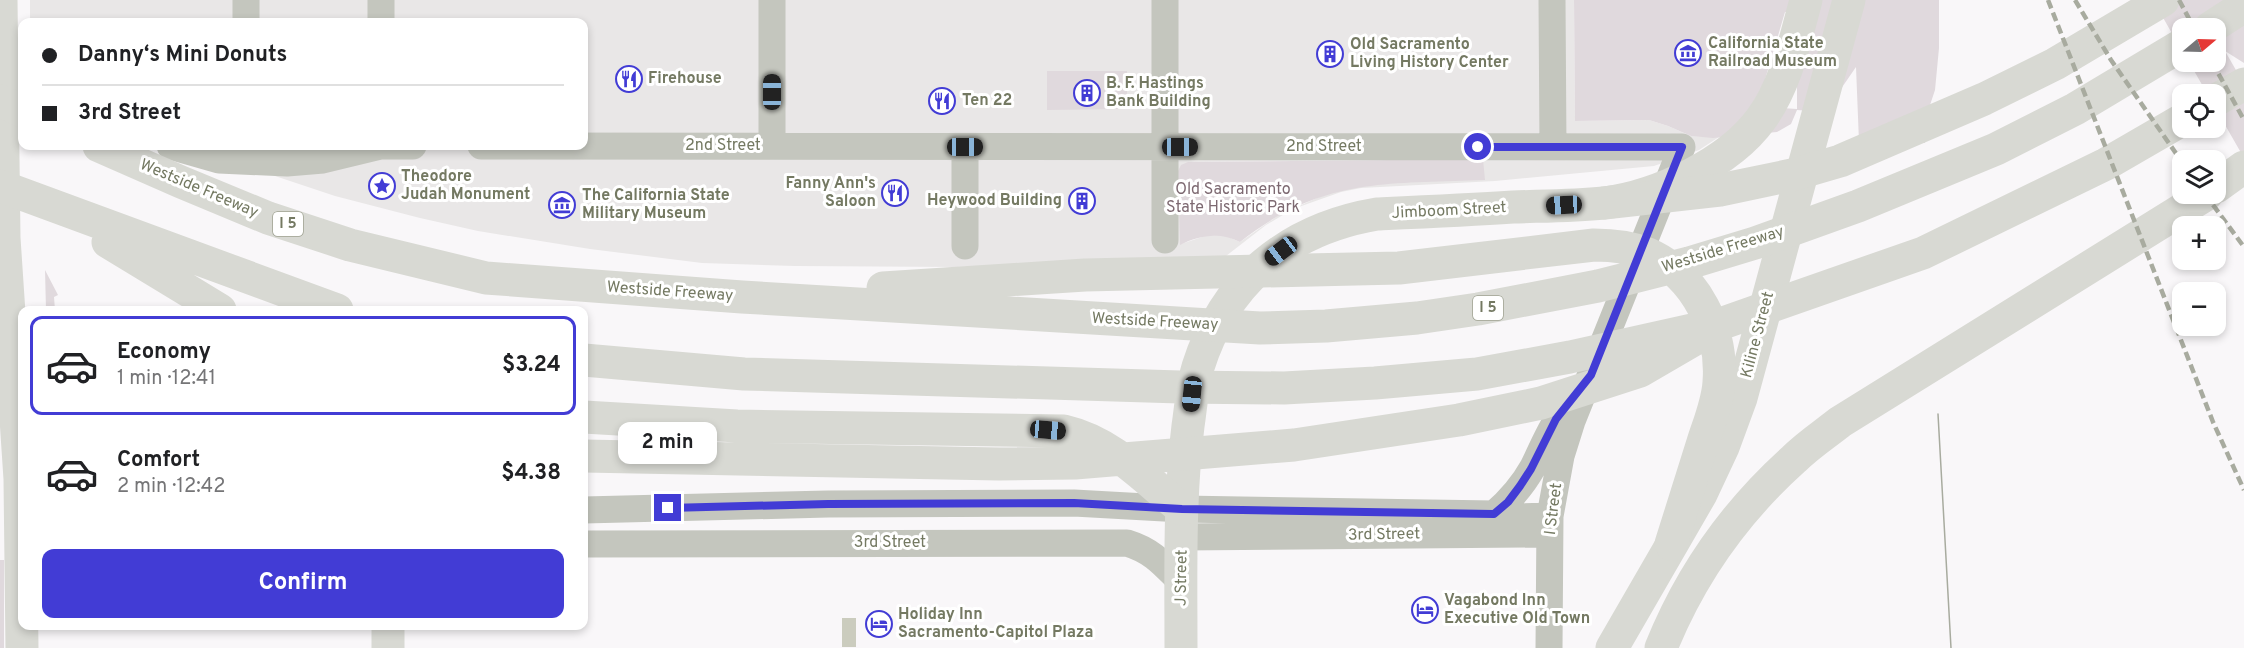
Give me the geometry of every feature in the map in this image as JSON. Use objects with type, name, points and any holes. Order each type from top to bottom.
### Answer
[{"type":"main road","name":"Jimboom Street","points":[[1182,523],[1185,445],[1197,368],[1210,337],[1238,290],[1265,262],[1323,228],[1353,218],[1377,214],[1604,203],[1643,194],[1684,178],[1712,162],[1749,133],[1761,119],[1777,90],[1806,0]]},
{"type":"main road","name":"Kiline Street","points":[[1730,391],[1850,0]]},
{"type":"main road","points":[[1604,203],[1720,190],[1792,175],[1840,161],[1973,104],[2045,69],[2163,0]]},
{"type":"main road","points":[[2225,18],[2244,6]]},
{"type":"main road","name":"Westside Freeway","points":[[108,150],[268,218],[350,244],[486,278],[742,297],[1260,328],[1337,325],[1417,318],[1478,309],[1598,286],[1689,263],[1755,243],[1858,206],[1996,149],[2075,108],[2172,51]]},
{"type":"main road","points":[[6,58],[18,98]]},
{"type":"main road","points":[[6,58],[4,238],[18,449]]},
{"type":"main road","points":[[2226,94],[2244,84]]},
{"type":"main road","points":[[588,360],[744,374],[1063,385],[1284,388],[1477,374],[1570,357],[1723,323],[1923,253],[2106,164],[2172,126]]},
{"type":"main road","points":[[2226,180],[2244,167]]},
{"type":"main road","points":[[0,186],[326,306]]},
{"type":"main road","points":[[1661,648],[1682,600],[1711,553],[1747,507],[1796,457],[1840,422],[2191,204]]},
{"type":"main road","points":[[54,207],[214,306]]},
{"type":"main road","points":[[742,297],[1085,275],[1399,268],[1594,245],[1612,245],[1647,254],[1665,263],[1694,292],[1713,330],[1730,391],[1713,411],[1671,544],[1612,648]]},
{"type":"main road","points":[[588,456],[924,464],[1075,463],[1224,451],[1341,438],[1459,420],[1541,404],[1640,371],[1723,323]]},
{"type":"main road","points":[[588,417],[737,426],[1064,431],[1081,435],[1110,449],[1182,523]]},
{"type":"main road","points":[[18,493],[14,520],[18,584]]},
{"type":"main road","name":"J Street","points":[[1181,648],[1182,523]]},
{"type":"main road","points":[[21,630],[22,648]]},
{"type":"main road","points":[[388,630],[388,648]]},
{"type":"street","points":[[246,0],[246,18]]},
{"type":"street","points":[[381,0],[381,18]]},
{"type":"street","points":[[772,0],[772,146]]},
{"type":"street","points":[[1165,0],[1165,240]]},
{"type":"street","points":[[1552,0],[1553,147]]},
{"type":"street","name":"2nd Street","points":[[588,146],[1682,147]]},
{"type":"street","points":[[965,147],[965,246]]},
{"type":"street","name":"I Street","points":[[1549,648],[1550,525],[1561,456],[1572,421],[1682,147]]},
{"type":"street","points":[[184,150],[219,160],[259,163],[305,163],[363,150]]},
{"type":"street","name":"I Street","points":[[1494,514],[1508,502],[1520,486],[1556,419],[1591,375]]},
{"type":"street","name":"3rd Street","points":[[588,510],[817,504],[1052,503],[1182,523],[1550,525]]},
{"type":"street","name":"3rd Street","points":[[1182,523],[1494,514],[1550,525]]},
{"type":"street","name":"3rd Street","points":[[588,544],[1127,543],[1144,548],[1157,557],[1182,583]]},
{"type":"shaded area","points":[[30,0],[1574,0],[1575,121],[1649,120],[1691,136],[1719,137],[1699,150],[1654,166],[1495,181],[1361,188],[1341,192],[1293,209],[1266,225],[1226,256],[957,267],[702,263],[590,249],[478,231],[420,218],[335,196],[254,169],[209,150],[588,150],[588,18],[30,18]],"holes":[[[1482,159],[1328,193],[1279,215],[1240,242],[1226,236],[1208,235],[1181,244],[1188,162]]]},
{"type":"shaded area","points":[[842,618],[856,618],[856,647],[842,647]]},
{"type":"green space","points":[[1574,0],[1939,0],[1939,48],[1935,90],[1927,114],[1925,143],[1859,142],[1856,67],[1825,112],[1797,110],[1791,124],[1777,132],[1713,138],[1691,136],[1649,120],[1575,121]],"holes":[[[1797,11],[1797,109],[1751,106],[1764,83],[1785,12]]]},
{"type":"green space","points":[[2153,0],[2228,0],[2244,14],[2244,63],[2226,52],[2226,18],[2172,18],[2172,33]]},
{"type":"green space","points":[[2226,53],[2244,84],[2244,158],[2226,127],[2226,84],[2202,84],[2195,72],[2226,72]]},
{"type":"green space","name":"B. F. Hastings Bank Building","points":[[1047,71],[1127,71],[1127,109],[1047,110]]},
{"type":"green space","name":"Old Sacramento State Historic Park","points":[[1483,159],[1485,180],[1417,182],[1356,188],[1299,205],[1270,221],[1240,242],[1225,237],[1210,236],[1180,245],[1178,171],[1181,165],[1188,162]]},
{"type":"green space","points":[[45,270],[58,295],[54,297],[55,306],[46,306]]},
{"type":"green space","points":[[0,560],[4,560],[4,648],[0,648]]},
{"type":"tram line","points":[[1938,414],[1951,648]]},
{"type":"railway","points":[[2048,0],[2213,422],[2244,490]]},
{"type":"railway","points":[[2075,0],[2111,60],[2174,150]]},
{"type":"railway","points":[[2179,0],[2189,18]]},
{"type":"railway","points":[[2218,72],[2244,120]]},
{"type":"railway","points":[[2212,204],[2244,247]]},
{"type":"place","name":"California State Railroad Museum","points":[[1688,53]]},
{"type":"place","name":"Old Sacramento Living History Center","points":[[1330,54]]},
{"type":"place","name":"Firehouse","points":[[629,79]]},
{"type":"place","name":"B. F. Hastings Bank Building","points":[[1087,93]]},
{"type":"place","name":"Ten 22","points":[[942,101]]},
{"type":"place","name":"Theodore Judah Monument","points":[[382,186]]},
{"type":"place","name":"Fanny Ann's Saloon","points":[[895,193]]},
{"type":"place","name":"Heywood Building","points":[[1082,201]]},
{"type":"place","name":"The California State Military Museum","points":[[562,205]]},
{"type":"place","name":"Vagabond Inn Executive Old Town","points":[[1425,610]]},
{"type":"place","name":"Holiday Inn Sacramento-Capitol Plaza","points":[[879,624]]},
{"type":"route","points":[[668,508],[828,504],[1074,503],[1182,509],[1494,514],[1508,502],[1520,486],[1556,419],[1591,375],[1682,147],[1478,147]]}]
